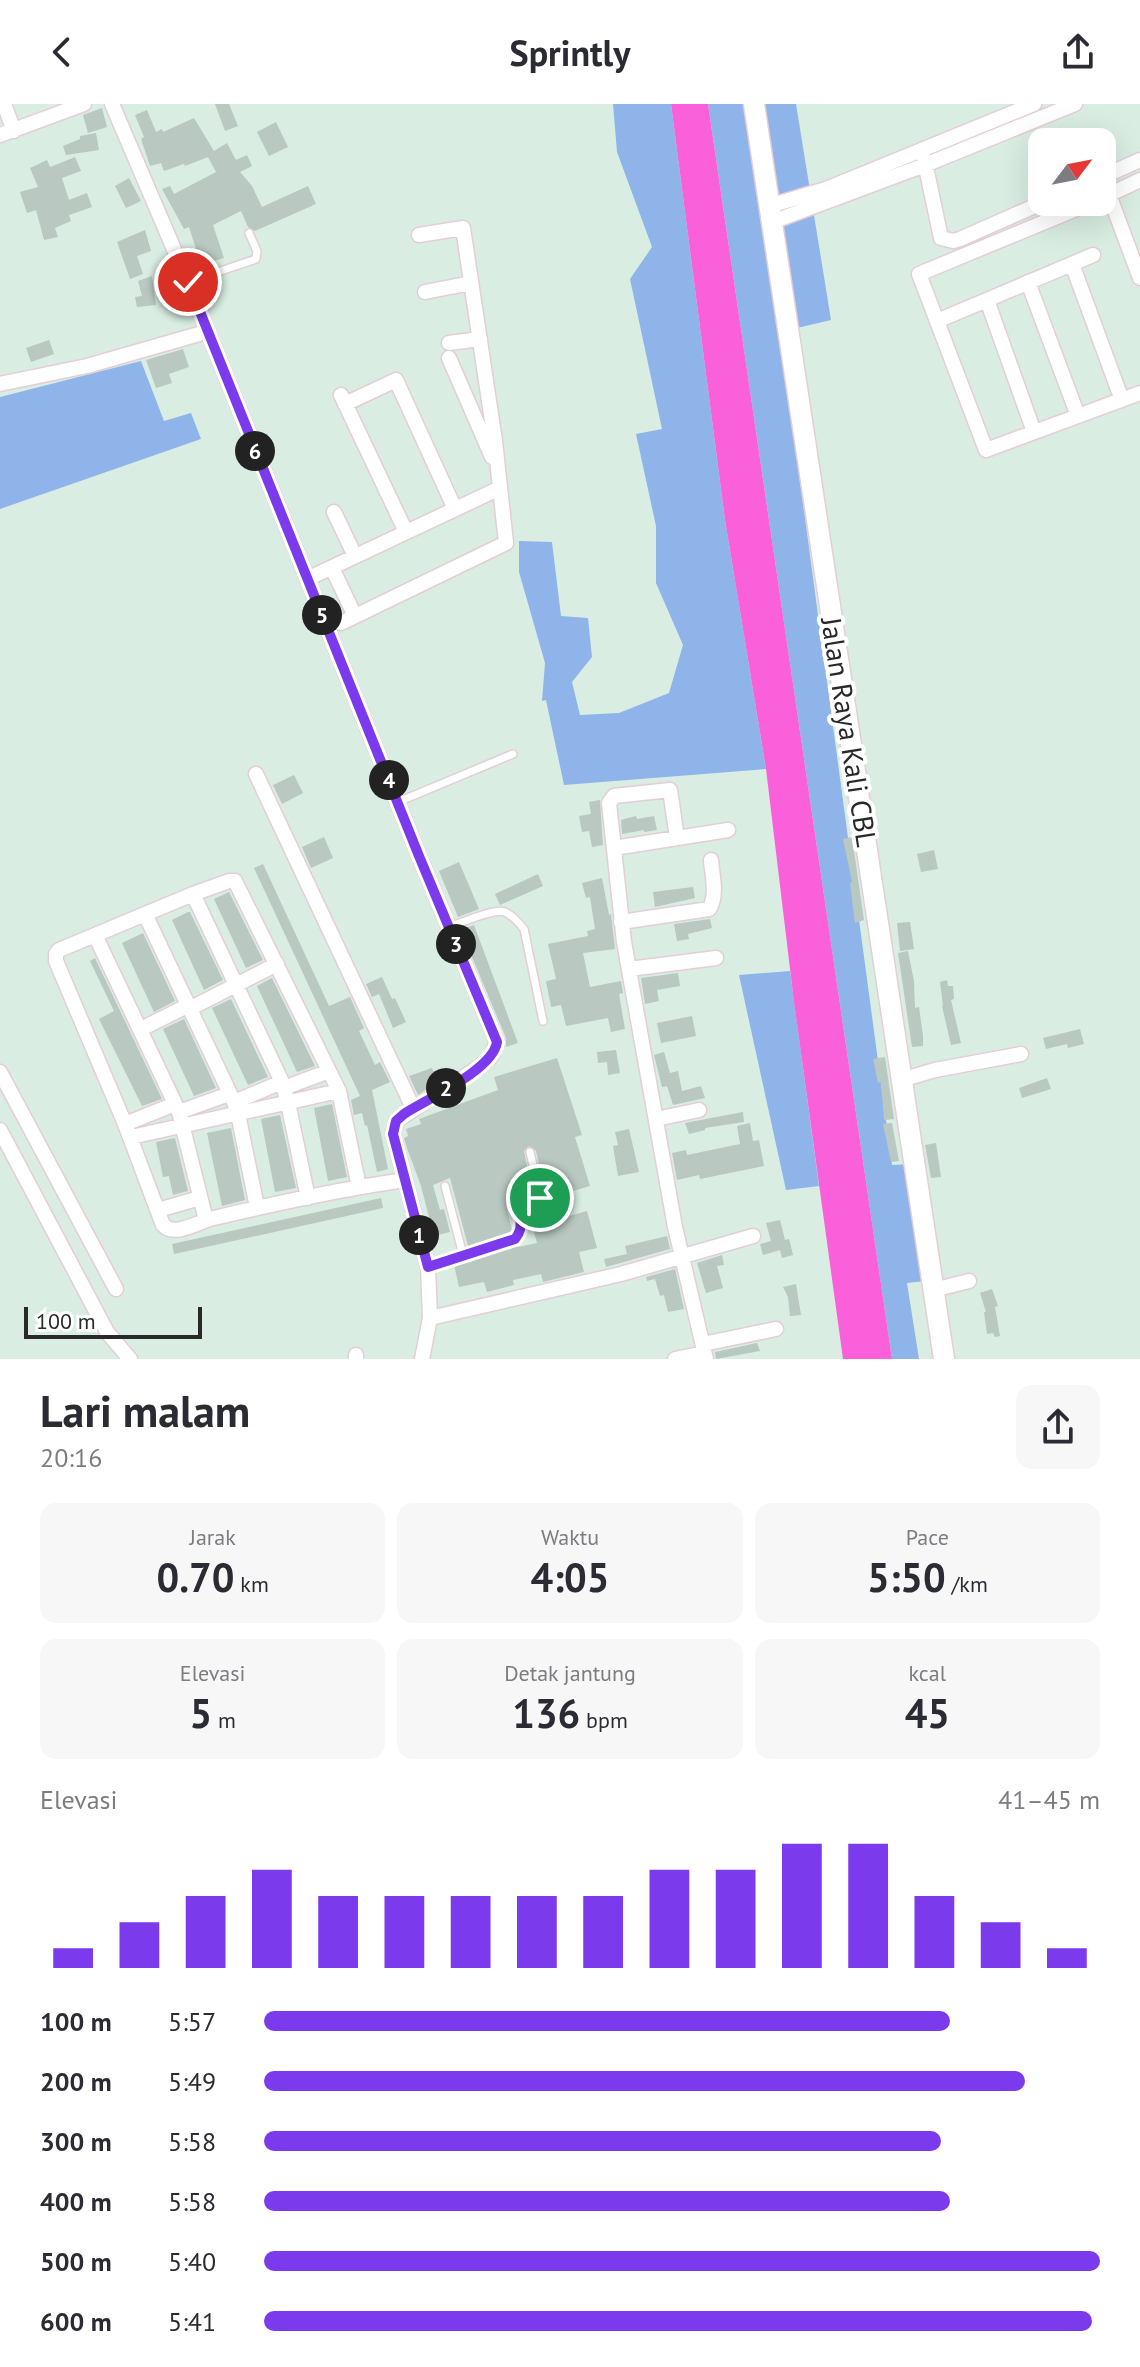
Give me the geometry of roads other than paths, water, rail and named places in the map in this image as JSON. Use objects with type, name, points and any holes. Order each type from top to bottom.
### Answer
[{"type":"main road","name":"Jalan Raya Kali CBL","points":[[754,104],[944,1359]]},
{"type":"street","points":[[4,104],[7,133],[84,104]]},
{"type":"street","points":[[112,104],[188,282],[497,1042],[491,1057],[479,1067],[396,1121],[393,1134],[428,1267],[430,1318],[422,1359]]},
{"type":"street","points":[[828,196],[922,149],[1034,104]]},
{"type":"street","points":[[770,214],[925,165],[1075,104]]},
{"type":"street","points":[[922,149],[941,238],[948,241],[960,239],[1028,209]]},
{"type":"street","points":[[1116,171],[1140,160]]},
{"type":"street","points":[[1116,192],[1140,180]]},
{"type":"street","points":[[1059,216],[919,274],[986,450],[1140,393]]},
{"type":"street","points":[[1114,216],[1140,278]]},
{"type":"street","points":[[332,568],[348,619],[506,543],[463,228],[419,235]]},
{"type":"street","points":[[937,321],[1093,255]]},
{"type":"street","points":[[1072,264],[1122,400]]},
{"type":"street","points":[[1028,282],[1078,416]]},
{"type":"street","points":[[425,292],[471,283]]},
{"type":"street","points":[[987,300],[1034,432]]},
{"type":"street","points":[[0,384],[87,366],[206,332]]},
{"type":"street","points":[[480,339],[449,351],[498,472]]},
{"type":"street","points":[[406,532],[343,399],[396,380],[455,509]]},
{"type":"street","points":[[307,579],[500,488]]},
{"type":"street","points":[[334,512],[355,556]]},
{"type":"street","points":[[256,774],[413,1108]]},
{"type":"street","points":[[677,838],[670,790],[614,796],[609,803],[629,969],[682,1255],[704,1352]]},
{"type":"street","points":[[614,848],[728,830]]},
{"type":"street","points":[[621,922],[709,909],[714,894],[711,860]]},
{"type":"street","points":[[359,1187],[339,1091],[235,881],[193,894],[59,950],[56,961],[167,1230],[174,1231],[257,1207],[405,1180]]},
{"type":"street","points":[[193,894],[283,1085],[308,1198]]},
{"type":"street","points":[[145,914],[234,1103],[257,1207]]},
{"type":"street","points":[[95,935],[179,1113],[206,1220]]},
{"type":"street","points":[[629,969],[716,958]]},
{"type":"street","points":[[141,1029],[277,964]]},
{"type":"street","points":[[901,1080],[935,1070],[1021,1054]]},
{"type":"street","points":[[128,1130],[179,1113],[234,1103],[329,1071]]},
{"type":"street","points":[[0,1072],[116,1289]]},
{"type":"street","points":[[128,1130],[179,1113],[234,1103],[288,1103],[339,1091]]},
{"type":"street","points":[[656,1119],[699,1110]]},
{"type":"street","points":[[0,1130],[107,1332],[130,1359]]},
{"type":"street","points":[[158,1210],[200,1198]]},
{"type":"street","points":[[430,1318],[557,1290],[753,1236]]},
{"type":"street","points":[[933,1290],[969,1281]]},
{"type":"street","points":[[675,1359],[776,1329]]},
{"type":"lane","points":[[188,282],[256,259],[257,251],[249,233]]},
{"type":"lane","points":[[398,802],[513,754]]},
{"type":"lane","points":[[449,927],[503,911],[517,921],[524,929],[543,1021]]},
{"type":"lane","points":[[428,1267],[518,1236],[520,1213],[540,1198],[530,1152]]},
{"type":"lane","points":[[445,1186],[463,1255]]}]
